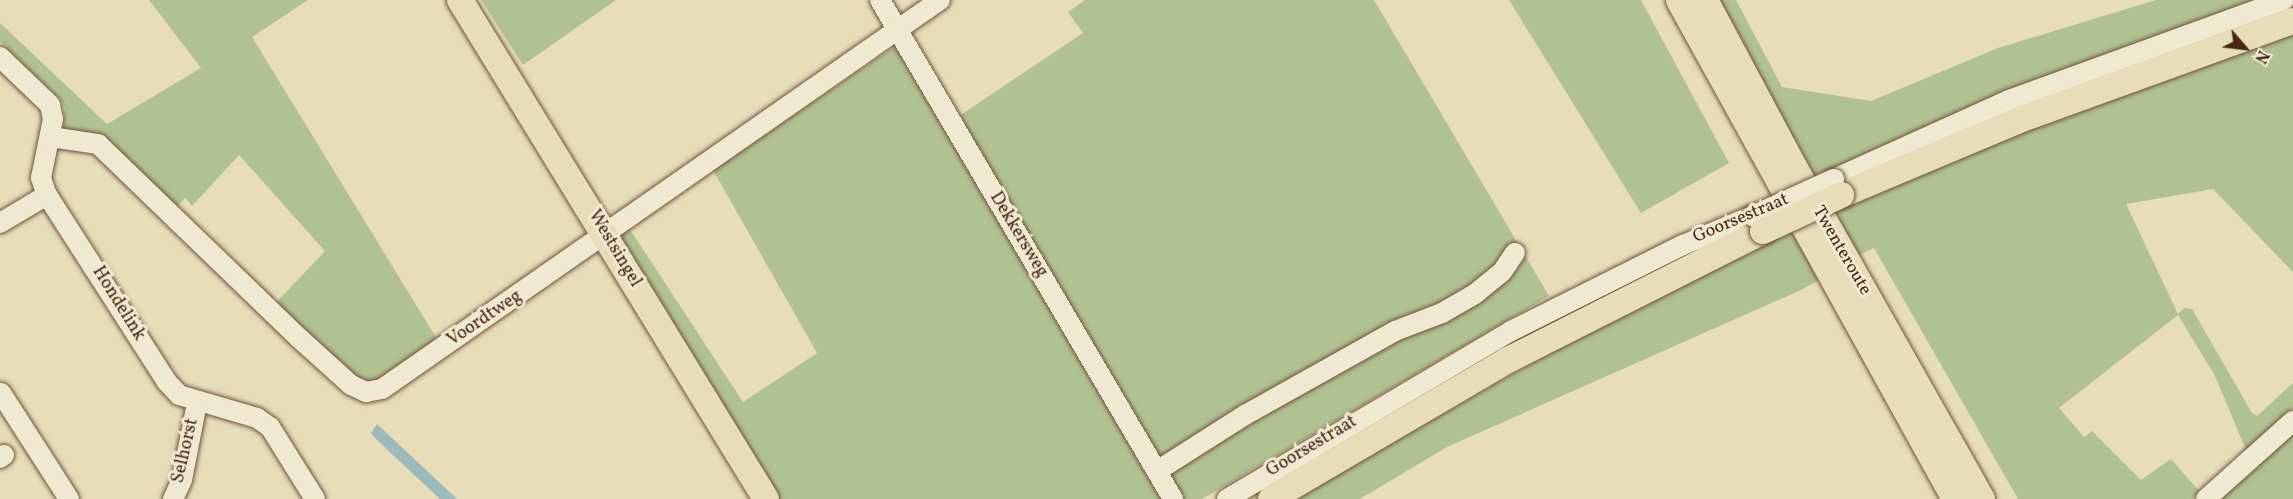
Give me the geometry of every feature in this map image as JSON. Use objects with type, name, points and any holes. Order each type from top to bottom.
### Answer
[{"type":"highway","name":"Twenteroute","points":[[1680,0],[1956,499]]},
{"type":"highway","name":"Twenteroute","points":[[1704,0],[1793,167],[1981,499]]},
{"type":"main road","name":"Westsingel","points":[[460,0],[766,499]]},
{"type":"main road","name":"Goorsestraat","points":[[1271,499],[1508,360],[1758,224],[1837,187],[2293,21]]},
{"type":"street","name":"Dekkersweg","points":[[880,0],[1173,499]]},
{"type":"street","name":"Voordtweg","points":[[51,137],[98,144],[299,338],[351,385],[366,392],[382,389],[606,236],[940,0]]},
{"type":"street","name":"Goorsestraat","points":[[1837,187],[2009,100],[2284,0]]},
{"type":"street","name":"Hondelink","points":[[0,57],[50,105],[51,137],[41,178],[47,195],[167,382],[179,396],[257,418],[270,427],[315,499]]},
{"type":"street","points":[[0,223],[47,195]]},
{"type":"street","name":"Goorsestraat","points":[[1227,499],[1511,331],[1683,245],[1758,224]]},
{"type":"street","points":[[1157,471],[1245,415],[1395,331],[1442,313],[1476,293],[1502,272],[1515,253]]},
{"type":"street","points":[[1,393],[69,499]]},
{"type":"street","name":"Selhorst","points":[[173,499],[182,480],[197,402]]},
{"type":"street","points":[[2206,499],[2293,421]]},
{"type":"green space","points":[[149,0],[308,0],[252,37],[440,344],[380,386],[358,386],[272,307],[325,251],[239,155],[192,206],[185,198],[173,211],[63,131],[65,108],[60,99],[0,42],[0,23],[107,124],[201,68]]},
{"type":"green space","points":[[481,0],[616,0],[523,65]]},
{"type":"green space","points":[[1085,0],[1374,0],[1549,296],[1202,499],[1183,499],[959,116],[1083,33],[1068,12]]},
{"type":"green space","points":[[1509,0],[1641,0],[1729,163],[1641,213]]},
{"type":"green space","points":[[1714,0],[1736,0],[1782,87],[1871,101],[1998,48],[2156,0],[2265,0],[1932,124],[1815,176]]},
{"type":"green space","points":[[2293,33],[2293,272],[2213,189],[2126,204],[2178,314],[2184,308],[2192,309],[2252,413],[2257,416],[2293,383],[2293,408],[2246,450],[2215,376],[2178,315],[2059,408],[2084,437],[2092,431],[2141,480],[2171,459],[2200,492],[2192,499],[2018,499],[1874,248],[1855,257],[1830,215],[1975,150]]},
{"type":"green space","points":[[896,46],[1162,499],[779,499],[619,235],[629,228],[743,402],[817,353],[713,170]]},
{"type":"green space","points":[[1795,230],[1823,278],[1801,290],[1447,447],[1360,499],[1292,499],[1605,322]]},
{"type":"green space","points":[[2293,431],[2293,499],[2218,499]]},
{"type":"water","points":[[377,424],[457,499],[440,499],[377,440],[371,433]]}]
